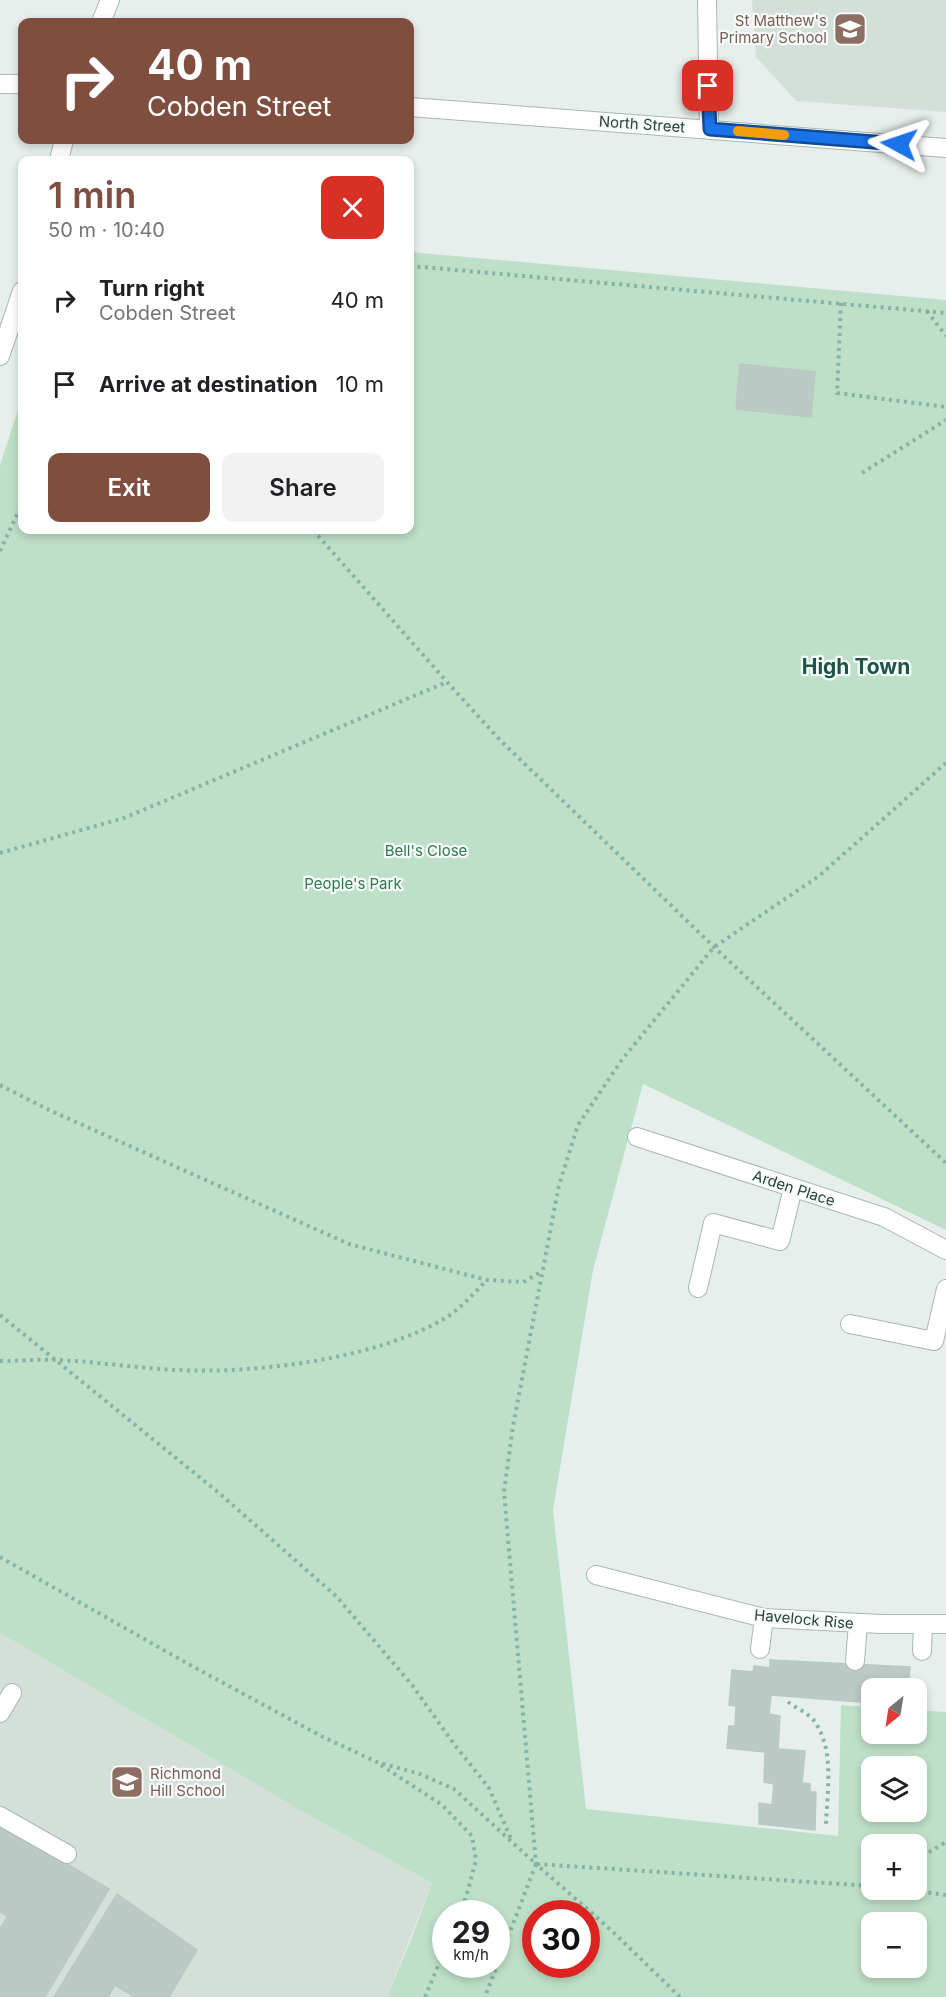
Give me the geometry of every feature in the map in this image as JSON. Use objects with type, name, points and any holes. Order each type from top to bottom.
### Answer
[{"type":"street","points":[[103,18],[110,0]]},
{"type":"street","points":[[707,0],[710,129]]},
{"type":"street","points":[[0,84],[18,84]]},
{"type":"street","name":"North Street","points":[[414,107],[946,148]]},
{"type":"street","points":[[0,356],[18,303]]},
{"type":"street","name":"Arden Place","points":[[637,1137],[884,1218],[946,1250]]},
{"type":"street","points":[[698,1288],[713,1223],[780,1241],[793,1188]]},
{"type":"street","points":[[850,1324],[934,1341],[946,1289]]},
{"type":"street","name":"Havelock Rise","points":[[596,1575],[764,1618],[858,1623],[946,1624]]},
{"type":"street","points":[[760,1649],[764,1618]]},
{"type":"street","points":[[855,1661],[858,1623]]},
{"type":"street","points":[[922,1651],[923,1624]]},
{"type":"street","points":[[0,1713],[12,1693]]},
{"type":"street","points":[[0,1816],[67,1854]]},
{"type":"path","points":[[414,266],[946,313]]},
{"type":"path","points":[[841,303],[837,393],[946,407]]},
{"type":"path","points":[[927,311],[946,336]]},
{"type":"path","points":[[862,473],[946,420]]},
{"type":"path","points":[[0,551],[18,513]]},
{"type":"path","points":[[318,534],[500,740],[714,947],[946,1163]]},
{"type":"path","points":[[0,853],[124,818],[447,682]]},
{"type":"path","points":[[485,1997],[536,1864],[504,1492],[513,1426],[559,1185],[578,1125],[621,1062],[714,947],[819,876],[946,763]]},
{"type":"path","points":[[0,1085],[49,1110],[349,1244],[487,1280],[523,1282],[542,1272]]},
{"type":"path","points":[[0,1361],[57,1360],[178,1370],[225,1370],[295,1364],[346,1354],[415,1334],[447,1317],[463,1305],[487,1280]]},
{"type":"path","points":[[0,1315],[219,1493],[337,1597],[412,1685],[489,1788],[512,1843]]},
{"type":"path","points":[[0,1557],[190,1665],[323,1737],[377,1762],[420,1774],[454,1789],[612,1931],[680,1997]]},
{"type":"path","points":[[788,1702],[814,1720],[825,1746],[828,1771],[826,1825]]},
{"type":"path","points":[[377,1762],[442,1806],[472,1836],[476,1860],[465,1900]]},
{"type":"path","points":[[927,1853],[946,1842]]},
{"type":"path","points":[[536,1864],[861,1885]]},
{"type":"path","points":[[927,1893],[946,1895]]},
{"type":"path","points":[[425,1997],[433,1978]]},
{"type":"shaded area","name":"St Matthew's Primary School","points":[[752,0],[946,0],[946,112],[796,101],[756,57]]},
{"type":"shaded area","name":"Richmond Hill School","points":[[0,1633],[310,1816],[432,1883],[387,1997],[0,1997]]},
{"type":"green space","name":"People's Park","points":[[414,252],[946,300],[946,1230],[643,1084],[593,1270],[553,1510],[586,1809],[838,1836],[841,1705],[861,1706],[861,1744],[927,1744],[927,1711],[946,1712],[946,1997],[387,1997],[432,1883],[310,1816],[0,1633],[0,465],[18,410],[18,534],[414,534]]},
{"type":"building","points":[[740,364],[815,372],[811,417],[736,409]]},
{"type":"building","points":[[770,1660],[910,1667],[909,1678],[861,1678],[861,1702],[771,1695],[769,1714],[780,1716],[778,1749],[805,1751],[802,1783],[810,1784],[810,1792],[816,1792],[815,1830],[759,1824],[759,1803],[772,1805],[774,1784],[764,1782],[765,1752],[727,1748],[729,1726],[735,1726],[736,1706],[729,1705],[732,1670],[753,1672],[754,1666],[770,1668]]},
{"type":"building","points":[[0,1824],[109,1889],[45,1997],[0,1997],[0,1929],[8,1916],[0,1912]]},
{"type":"building","points":[[117,1894],[197,1950],[169,1997],[135,1997],[115,1985],[108,1997],[54,1997]]},
{"type":"slow traffic","points":[[738,131],[784,135]]},
{"type":"place","name":"St Matthew's Primary School","points":[[850,29]]},
{"type":"place","name":"Richmond Hill School","points":[[127,1782]]},
{"type":"district","name":"High Town","points":[[856,666]]},
{"type":"route","points":[[708,86],[710,129],[899,144]]},
{"type":"park label","name":"Bell's Close","points":[[426,850]]}]
